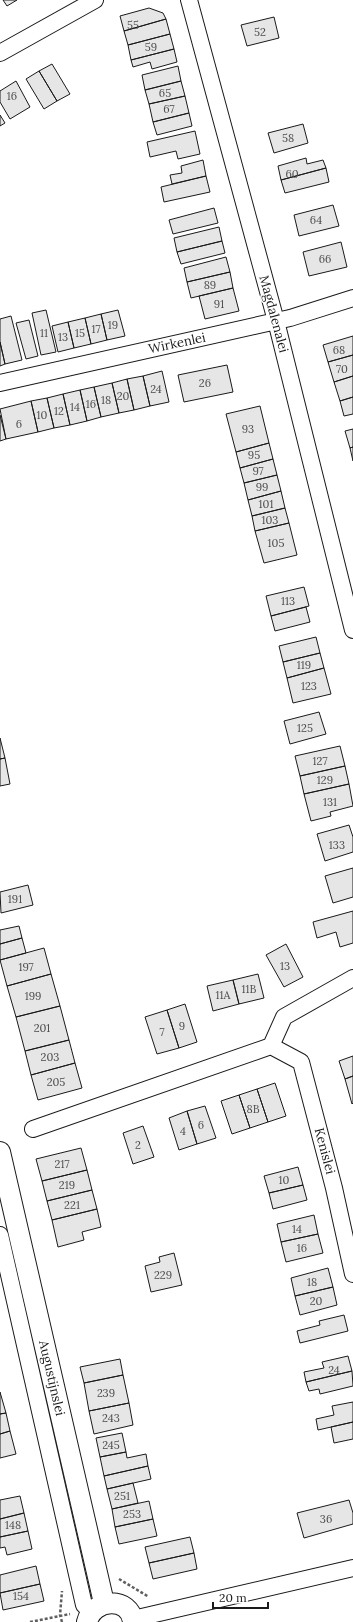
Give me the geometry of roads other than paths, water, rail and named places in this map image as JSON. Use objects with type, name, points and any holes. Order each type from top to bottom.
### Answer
[{"type":"street","points":[[0,53],[95,0]]},
{"type":"street","name":"Magdalenalei","points":[[190,0],[276,321],[353,630]]},
{"type":"street","name":"Wirkenlei","points":[[0,383],[276,321],[353,298]]},
{"type":"street","points":[[32,1129],[271,1046],[284,1017],[353,978]]},
{"type":"street","name":"Kenislei","points":[[271,1046],[301,1062],[334,1188],[353,1274]]},
{"type":"street","name":"Augustijnslei","points":[[1,1163],[89,1612]]},
{"type":"street","name":"Augustijnslei","points":[[0,1235],[84,1605],[89,1612]]},
{"type":"street","points":[[89,1612],[118,1604],[130,1613],[133,1621],[353,1568]]}]
